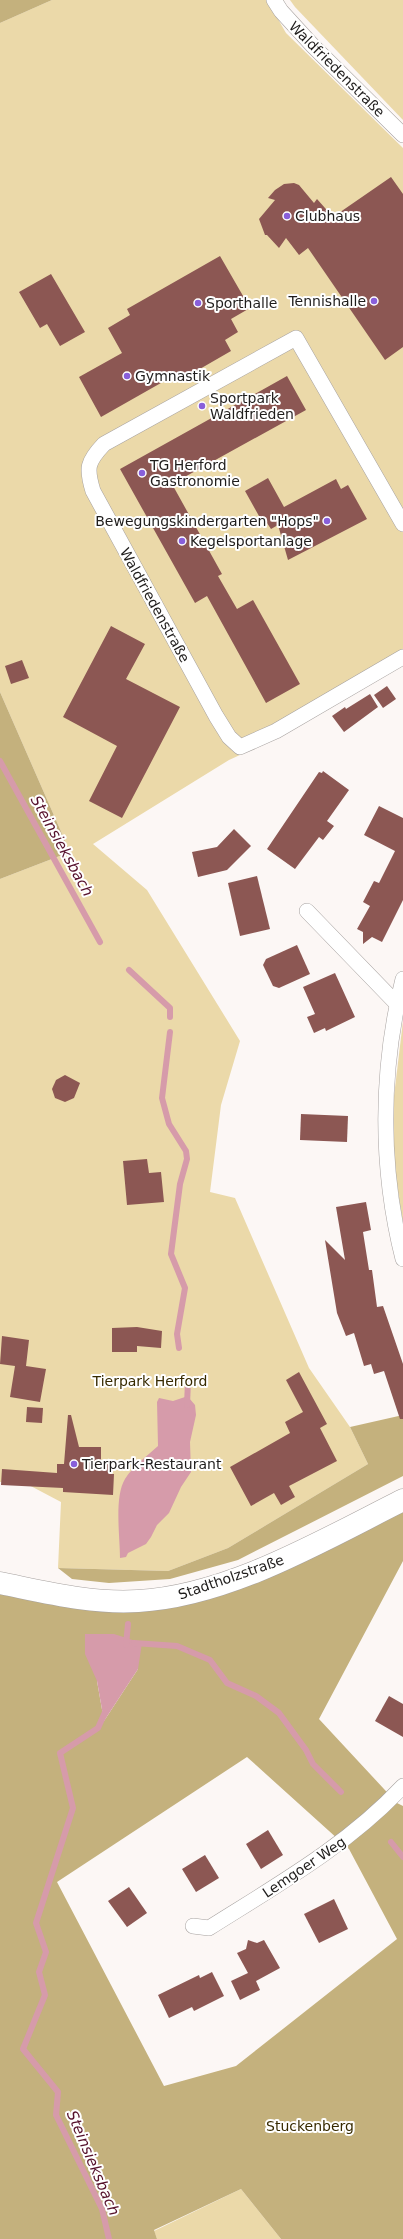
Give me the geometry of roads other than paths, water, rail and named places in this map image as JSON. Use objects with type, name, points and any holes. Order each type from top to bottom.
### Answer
[{"type":"street","name":"Waldfriedenstraße","points":[[274,0],[281,12],[313,46],[403,135]]},
{"type":"street","name":"Waldfriedenstraße","points":[[403,524],[296,338],[104,444],[93,455],[88,468],[93,491],[216,716],[229,737],[240,746],[276,731],[403,657]]},
{"type":"street","points":[[307,912],[398,1005]]},
{"type":"street","points":[[403,979],[389,1058],[385,1116],[387,1172],[393,1218],[403,1259]]},
{"type":"street","name":"Stadtholzstraße","points":[[0,1583],[100,1601],[138,1601],[172,1597],[201,1590],[271,1565],[403,1500]]},
{"type":"street","name":"Lemgoer Weg","points":[[193,1926],[210,1928],[327,1853],[355,1832],[403,1786]]},
{"type":"waterway","name":"Steinsieksbach","points":[[0,761],[100,942]]},
{"type":"waterway","name":"Steinsieksbach","points":[[129,970],[170,1008],[170,1017]]},
{"type":"waterway","name":"Steinsieksbach","points":[[170,1032],[162,1098],[169,1124],[186,1151],[187,1159],[180,1184],[171,1254],[185,1288],[177,1334],[179,1348]]},
{"type":"waterway","name":"Steinsieksbach","points":[[187,1405],[188,1381]]},
{"type":"waterway","name":"Steinsieksbach","points":[[126,1645],[128,1624]]},
{"type":"waterway","points":[[134,1643],[177,1646],[210,1660],[227,1683],[256,1696],[279,1713],[306,1750],[313,1764],[341,1792]]},
{"type":"waterway","name":"Steinsieksbach","points":[[106,1710],[98,1728],[60,1753],[73,1808],[36,1923],[46,1952],[39,1972],[45,1995],[23,2049],[58,2092],[56,2115],[102,2209],[109,2239]]},
{"type":"waterway","points":[[391,1842],[403,1857]]},
{"type":"place","name":"Clubhaus","points":[[287,216]]},
{"type":"place","name":"Tennishalle","points":[[374,301]]},
{"type":"place","name":"Sporthalle","points":[[198,303]]},
{"type":"place","name":"Gymnastik","points":[[127,376]]},
{"type":"place","name":"Sportpark Waldfrieden","points":[[202,406]]},
{"type":"place","name":"TG Herford Gastronomie","points":[[142,473]]},
{"type":"place","name":"Bewegungskindergarten \"Hops\"","points":[[327,521]]},
{"type":"place","name":"Kegelsportanlage","points":[[182,541]]},
{"type":"place","name":"Tierpark-Restaurant","points":[[74,1464]]},
{"type":"park label","name":"Tierpark Herford","points":[[150,1381]]},
{"type":"park label","name":"Stuckenberg","points":[[310,2126]]}]
